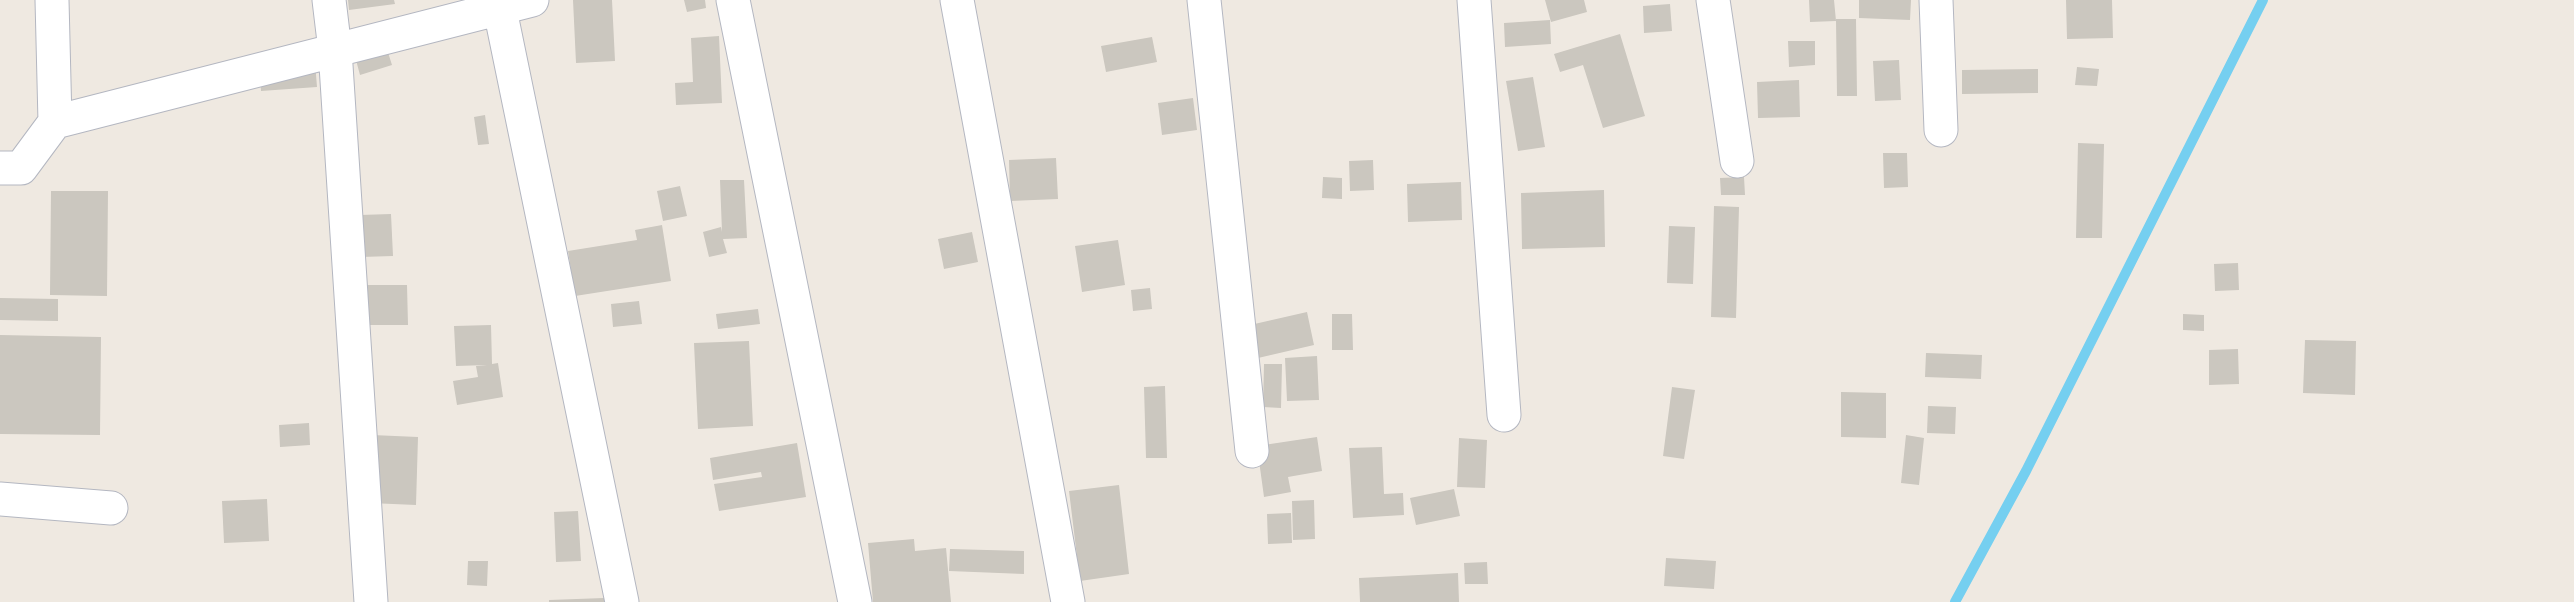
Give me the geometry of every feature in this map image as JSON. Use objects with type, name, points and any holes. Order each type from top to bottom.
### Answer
[{"type":"street","points":[[0,168],[21,168],[55,122],[52,0]]},
{"type":"street","points":[[329,0],[335,50],[371,602]]},
{"type":"street","points":[[55,122],[335,50],[500,4],[532,0]]},
{"type":"street","points":[[733,0],[855,602]]},
{"type":"street","points":[[957,0],[1068,602]]},
{"type":"street","points":[[1204,0],[1252,452]]},
{"type":"street","points":[[1474,0],[1504,415]]},
{"type":"street","points":[[1713,0],[1737,161]]},
{"type":"street","points":[[1936,0],[1941,130]]},
{"type":"street","points":[[500,4],[622,602]]},
{"type":"street","points":[[0,500],[111,508]]},
{"type":"building","points":[[348,0],[394,0],[395,4],[349,10]]},
{"type":"building","points":[[573,0],[612,0],[615,61],[576,63]]},
{"type":"building","points":[[684,0],[705,0],[706,8],[687,12]]},
{"type":"building","points":[[1545,0],[1584,0],[1587,12],[1551,22]]},
{"type":"building","points":[[1809,0],[1834,0],[1836,21],[1810,22]]},
{"type":"building","points":[[1859,0],[1911,0],[1910,20],[1859,18]]},
{"type":"building","points":[[2066,0],[2112,0],[2113,38],[2067,39]]},
{"type":"building","points":[[1670,4],[1672,31],[1644,33],[1643,6]]},
{"type":"building","points":[[1836,19],[1856,19],[1857,96],[1837,96]]},
{"type":"building","points":[[1550,20],[1551,44],[1505,47],[1504,23]]},
{"type":"building","points":[[1620,34],[1645,116],[1603,128],[1583,65],[1560,72],[1554,54]]},
{"type":"building","points":[[719,36],[722,103],[676,105],[675,83],[693,82],[691,38]]},
{"type":"building","points":[[1152,37],[1157,62],[1106,72],[1101,46]]},
{"type":"building","points":[[384,40],[392,65],[360,75],[353,49]]},
{"type":"building","points":[[1788,41],[1815,41],[1815,65],[1789,67]]},
{"type":"building","points":[[1899,60],[1901,100],[1875,101],[1873,61]]},
{"type":"building","points":[[315,62],[317,87],[261,91],[259,65]]},
{"type":"building","points":[[2077,67],[2099,69],[2097,86],[2075,85]]},
{"type":"building","points":[[2038,69],[2038,93],[1962,94],[1962,70]]},
{"type":"building","points":[[1533,77],[1545,147],[1518,151],[1506,81]]},
{"type":"building","points":[[1799,80],[1800,117],[1758,118],[1757,82]]},
{"type":"building","points":[[1193,98],[1197,130],[1162,135],[1158,103]]},
{"type":"building","points":[[485,115],[489,144],[478,145],[474,117]]},
{"type":"building","points":[[2078,143],[2104,144],[2102,238],[2076,238]]},
{"type":"building","points":[[1883,153],[1907,153],[1908,187],[1884,188]]},
{"type":"building","points":[[1056,158],[1058,199],[1010,201],[1009,160]]},
{"type":"building","points":[[1373,160],[1374,190],[1350,191],[1349,161]]},
{"type":"building","points":[[1323,177],[1342,178],[1342,199],[1322,198]]},
{"type":"building","points":[[1744,177],[1745,195],[1721,195],[1720,178]]},
{"type":"building","points":[[720,180],[744,180],[747,238],[723,239],[727,253],[709,257],[703,232],[721,227],[722,232]]},
{"type":"building","points":[[1461,182],[1462,220],[1408,222],[1407,184]]},
{"type":"building","points":[[680,186],[687,216],[663,221],[657,191]]},
{"type":"building","points":[[1604,190],[1605,247],[1522,249],[1521,193]]},
{"type":"building","points":[[51,191],[108,191],[107,296],[50,295]]},
{"type":"building","points":[[1714,206],[1739,207],[1736,318],[1711,317]]},
{"type":"building","points":[[391,214],[393,256],[361,257],[360,215]]},
{"type":"building","points":[[662,225],[671,281],[575,296],[568,251],[637,240],[635,230]]},
{"type":"building","points":[[1669,226],[1695,227],[1693,284],[1667,283]]},
{"type":"building","points":[[972,232],[978,262],[944,269],[938,239]]},
{"type":"building","points":[[1118,240],[1125,285],[1082,292],[1075,246]]},
{"type":"building","points":[[2238,263],[2239,290],[2215,291],[2214,264]]},
{"type":"building","points":[[364,285],[407,285],[408,325],[365,325]]},
{"type":"building","points":[[1150,288],[1152,309],[1133,311],[1131,290]]},
{"type":"building","points":[[0,298],[58,299],[58,321],[0,320]]},
{"type":"building","points":[[639,301],[642,324],[613,327],[611,304]]},
{"type":"building","points":[[758,309],[760,324],[718,329],[716,314]]},
{"type":"building","points":[[1307,312],[1314,345],[1258,358],[1250,325]]},
{"type":"building","points":[[1332,314],[1352,314],[1353,350],[1332,350]]},
{"type":"building","points":[[2183,314],[2204,315],[2204,331],[2183,330]]},
{"type":"building","points":[[491,325],[492,364],[498,363],[503,397],[457,405],[453,381],[478,377],[476,366],[487,365],[456,366],[454,326]]},
{"type":"building","points":[[0,335],[101,337],[100,435],[0,434]]},
{"type":"building","points":[[2305,340],[2356,341],[2355,395],[2303,393]]},
{"type":"building","points":[[749,341],[753,426],[698,429],[694,343]]},
{"type":"building","points":[[2238,349],[2239,384],[2209,385],[2209,350]]},
{"type":"building","points":[[1926,353],[1982,355],[1981,379],[1925,377]]},
{"type":"building","points":[[1317,356],[1319,400],[1287,401],[1285,358]]},
{"type":"building","points":[[1264,364],[1282,364],[1281,408],[1263,407]]},
{"type":"building","points":[[1165,386],[1167,458],[1146,458],[1144,387]]},
{"type":"building","points":[[1672,387],[1695,390],[1684,459],[1663,456]]},
{"type":"building","points":[[1841,392],[1886,393],[1886,438],[1841,437]]},
{"type":"building","points":[[1928,406],[1956,407],[1955,434],[1927,433]]},
{"type":"building","points":[[309,423],[310,445],[280,447],[279,425]]},
{"type":"building","points":[[372,435],[418,437],[416,505],[370,503]]},
{"type":"building","points":[[1906,435],[1924,438],[1919,485],[1901,483]]},
{"type":"building","points":[[1317,437],[1322,471],[1288,477],[1291,492],[1264,497],[1257,446]]},
{"type":"building","points":[[1459,438],[1487,440],[1485,488],[1457,487]]},
{"type":"building","points":[[797,443],[806,497],[719,511],[714,484],[762,477],[761,472],[713,480],[710,458]]},
{"type":"building","points":[[1382,447],[1384,494],[1403,493],[1404,515],[1353,518],[1349,448]]},
{"type":"building","points":[[1119,485],[1129,574],[1080,581],[1069,491]]},
{"type":"building","points":[[1454,489],[1460,516],[1416,525],[1410,498]]},
{"type":"building","points":[[267,499],[269,541],[224,543],[222,501]]},
{"type":"building","points":[[1314,500],[1315,539],[1293,540],[1292,501]]},
{"type":"building","points":[[578,511],[581,561],[556,562],[554,512]]},
{"type":"building","points":[[1291,513],[1292,543],[1268,544],[1267,514]]},
{"type":"building","points":[[914,539],[915,551],[946,548],[951,602],[873,602],[868,543]]},
{"type":"building","points":[[950,549],[1024,551],[1024,574],[949,571]]},
{"type":"building","points":[[1666,558],[1716,561],[1714,589],[1664,586]]},
{"type":"building","points":[[468,561],[488,561],[487,586],[467,585]]},
{"type":"building","points":[[1487,562],[1488,584],[1465,584],[1464,563]]},
{"type":"building","points":[[1458,573],[1459,602],[1360,602],[1359,578]]},
{"type":"building","points":[[604,598],[604,602],[549,602],[549,600]]},
{"type":"waterway","points":[[1955,602],[2026,471],[2263,0]]}]
